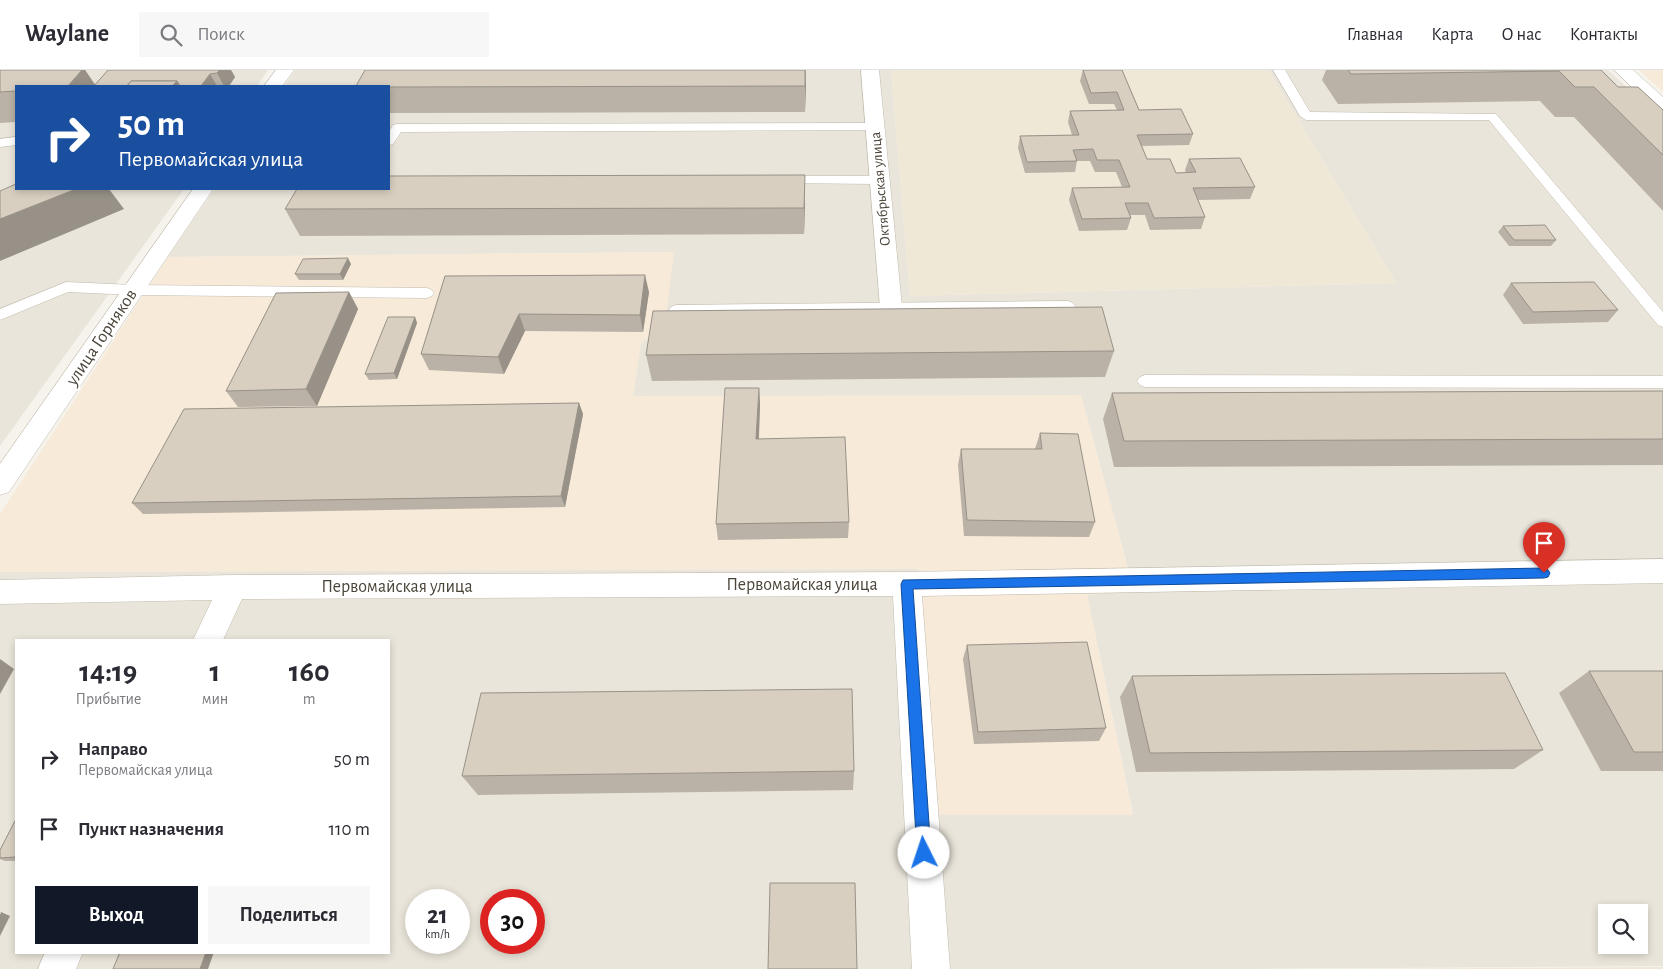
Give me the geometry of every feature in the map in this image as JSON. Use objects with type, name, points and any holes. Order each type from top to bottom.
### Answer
[{"type":"street","points":[[274,85],[284,70]]},
{"type":"street","name":"Октябрьская улица","points":[[870,70],[890,307]]},
{"type":"street","points":[[1623,70],[1663,107]]},
{"type":"street","name":"улица Горняков","points":[[0,485],[202,190]]},
{"type":"street","name":"Первомайская улица","points":[[0,592],[233,587],[907,584],[1663,571]]},
{"type":"street","points":[[907,584],[931,969]]},
{"type":"street","points":[[208,639],[233,587]]},
{"type":"street","points":[[57,969],[64,954]]},
{"type":"lane","points":[[1278,70],[1306,116],[1492,116],[1663,322]]},
{"type":"lane","points":[[390,139],[397,128],[874,127]]},
{"type":"lane","points":[[0,143],[15,141]]},
{"type":"lane","points":[[768,180],[878,180]]},
{"type":"lane","points":[[0,315],[66,286],[134,290],[427,294]]},
{"type":"lane","points":[[676,310],[1068,306]]},
{"type":"lane","points":[[1145,381],[1663,382]]},
{"type":"shaded area","points":[[0,70],[268,70],[258,85],[15,85],[15,190],[183,190],[0,446]]},
{"type":"shaded area","points":[[295,70],[891,70],[910,296],[1396,283],[1268,70],[1608,70],[1663,120],[1663,966],[1244,969],[0,969],[0,572],[919,569],[939,815],[1133,814],[1087,595],[1134,590],[1081,396],[633,396],[641,343],[674,252],[168,257],[213,190],[390,190],[390,85],[285,85]]},
{"type":"shaded area","points":[[891,70],[1268,70],[1396,283],[910,296]]},
{"type":"shaded area","points":[[1639,70],[1663,70],[1663,92]]},
{"type":"shaded area","points":[[674,252],[665,326],[641,343],[633,396],[1081,395],[1134,590],[1087,595],[1133,815],[939,815],[918,569],[0,572],[0,514],[168,257]]},
{"type":"shaded area","points":[[1663,967],[1663,969],[1296,969]]},
{"type":"building","points":[[0,70],[82,70],[69,85],[15,85],[15,91],[0,92]]},
{"type":"building","points":[[108,70],[220,70],[217,73],[210,74],[202,85],[179,85],[177,81],[131,81],[128,85],[95,85]]},
{"type":"building","points":[[365,70],[805,70],[805,86],[390,87],[390,85],[357,85]]},
{"type":"building","points":[[1083,70],[1122,70],[1139,110],[1181,109],[1193,134],[1137,135],[1147,159],[1170,159],[1176,173],[1196,172],[1189,159],[1240,158],[1255,187],[1193,188],[1205,217],[1154,218],[1148,203],[1125,203],[1131,218],[1082,219],[1072,188],[1130,187],[1119,160],[1097,160],[1093,149],[1073,150],[1077,161],[1027,162],[1020,136],[1079,135],[1070,111],[1124,110],[1117,92],[1091,93]]},
{"type":"building","points":[[1348,70],[1601,70],[1618,87],[1638,87],[1663,110],[1663,155],[1594,87],[1575,87],[1559,71],[1351,74]]},
{"type":"building","points":[[131,81],[177,81],[173,85],[128,85]]},
{"type":"building","points":[[805,175],[804,208],[285,209],[296,190],[390,190],[390,176]]},
{"type":"building","points":[[15,184],[15,190],[73,190],[0,219],[0,191]]},
{"type":"building","points":[[1545,225],[1556,240],[1514,240],[1503,226]]},
{"type":"building","points":[[348,258],[340,274],[295,274],[303,259]]},
{"type":"building","points":[[645,275],[640,315],[519,314],[498,357],[421,354],[445,276]]},
{"type":"building","points":[[1594,282],[1618,310],[1533,312],[1511,283]]},
{"type":"building","points":[[349,292],[306,389],[226,391],[276,293]]},
{"type":"building","points":[[1102,307],[1114,351],[646,355],[653,311]]},
{"type":"building","points":[[388,317],[415,317],[394,373],[365,374]]},
{"type":"building","points":[[725,388],[759,388],[756,439],[845,437],[849,522],[716,524]]},
{"type":"building","points":[[1663,391],[1663,439],[1124,441],[1112,393]]},
{"type":"building","points":[[579,403],[561,496],[132,503],[184,409]]},
{"type":"building","points":[[1040,433],[1078,434],[1095,522],[967,520],[961,449],[1042,449]]},
{"type":"building","points":[[1087,642],[1106,728],[978,732],[967,645]]},
{"type":"building","points":[[1589,671],[1663,671],[1663,752],[1634,752]]},
{"type":"building","points":[[1505,673],[1543,750],[1150,753],[1132,676]]},
{"type":"building","points":[[852,689],[854,771],[462,776],[481,693]]},
{"type":"building","points":[[15,821],[15,857],[0,858],[0,850]]},
{"type":"building","points":[[770,883],[855,883],[857,969],[768,969]]},
{"type":"building","points":[[119,954],[205,954],[200,969],[113,969]]},
{"type":"route","points":[[924,853],[907,584],[1544,573]]}]
